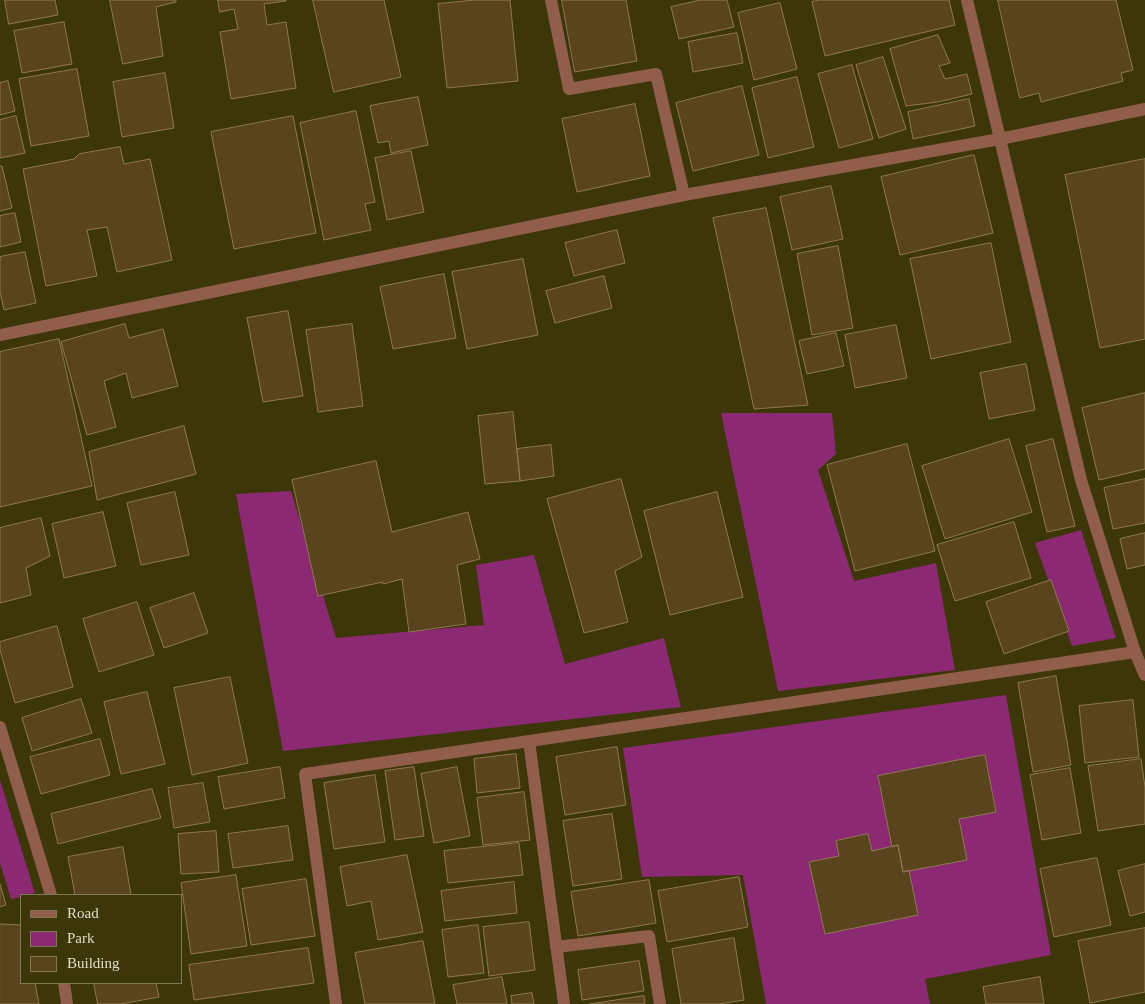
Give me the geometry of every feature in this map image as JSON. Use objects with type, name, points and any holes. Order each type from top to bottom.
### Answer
[{"type":"street","points":[[551,0],[568,89],[656,74],[684,195]]},
{"type":"street","points":[[967,0],[1081,480],[1134,652],[1145,675]]},
{"type":"street","points":[[0,335],[684,195],[1000,139],[1145,109]]},
{"type":"street","points":[[336,1004],[305,774],[1134,652]]},
{"type":"street","points":[[0,727],[51,894]]},
{"type":"street","points":[[530,741],[564,1004]]},
{"type":"street","points":[[556,947],[649,936],[660,1004]]},
{"type":"street","points":[[64,984],[68,1004]]},
{"type":"green space","points":[[721,413],[832,413],[836,454],[818,470],[854,581],[936,563],[955,670],[778,691]]},
{"type":"green space","points":[[291,491],[336,638],[484,625],[476,565],[534,555],[565,664],[664,638],[681,707],[283,751],[236,494]]},
{"type":"green space","points":[[1081,530],[1116,638],[1072,646],[1035,543]]},
{"type":"green space","points":[[1006,695],[1051,955],[925,979],[930,1004],[766,1004],[743,875],[642,877],[623,748]]},
{"type":"green space","points":[[0,780],[35,893],[20,894],[20,897],[11,899],[0,863]]},
{"type":"building","points":[[5,0],[55,0],[58,15],[9,24]]},
{"type":"building","points":[[110,0],[176,0],[176,2],[156,7],[163,56],[123,64]]},
{"type":"building","points":[[218,0],[286,0],[264,4],[267,25],[286,22],[296,88],[231,99],[220,32],[238,29],[234,9],[220,12]]},
{"type":"building","points":[[313,0],[384,0],[401,77],[334,92]]},
{"type":"building","points":[[475,0],[510,0],[518,81],[447,88],[438,4]]},
{"type":"building","points":[[562,0],[626,0],[637,61],[575,72]]},
{"type":"building","points":[[701,0],[727,0],[734,27],[679,39],[671,7]]},
{"type":"building","points":[[819,0],[949,0],[955,25],[825,56],[812,2]]},
{"type":"building","points":[[998,0],[1116,0],[1133,70],[1121,73],[1123,81],[1041,102],[1039,93],[1020,98]]},
{"type":"building","points":[[780,3],[797,69],[754,80],[738,13]]},
{"type":"building","points":[[64,22],[72,64],[22,73],[14,31]]},
{"type":"building","points":[[737,33],[743,63],[693,72],[688,42]]},
{"type":"building","points":[[938,35],[950,63],[939,66],[945,79],[967,74],[972,94],[938,102],[906,106],[890,49]]},
{"type":"building","points":[[883,57],[906,129],[879,138],[856,65]]},
{"type":"building","points":[[852,65],[873,139],[839,148],[818,74]]},
{"type":"building","points":[[77,69],[89,136],[31,146],[19,79]]},
{"type":"building","points":[[165,73],[174,128],[122,137],[113,82]]},
{"type":"building","points":[[797,77],[814,147],[768,158],[752,88]]},
{"type":"building","points":[[8,81],[15,111],[0,115],[0,83]]},
{"type":"building","points":[[742,86],[759,155],[693,171],[676,103]]},
{"type":"building","points":[[418,97],[428,145],[391,153],[389,141],[378,143],[370,106]]},
{"type":"building","points":[[969,99],[975,126],[913,139],[908,112]]},
{"type":"building","points":[[635,104],[650,176],[577,192],[562,119]]},
{"type":"building","points":[[356,111],[375,202],[365,204],[371,230],[324,240],[300,123]]},
{"type":"building","points":[[16,116],[25,153],[0,158],[0,120]]},
{"type":"building","points":[[293,116],[316,233],[234,249],[211,132]]},
{"type":"building","points":[[120,147],[124,164],[150,159],[172,260],[117,272],[107,227],[87,230],[97,276],[46,286],[23,169],[74,159],[79,154]]},
{"type":"building","points":[[411,151],[424,212],[387,220],[375,158]]},
{"type":"building","points":[[974,155],[993,233],[900,255],[881,177]]},
{"type":"building","points":[[1145,159],[1145,339],[1100,348],[1065,175]]},
{"type":"building","points":[[0,166],[2,166],[12,208],[0,211]]},
{"type":"building","points":[[831,186],[843,239],[792,250],[780,197]]},
{"type":"building","points":[[766,208],[808,405],[754,409],[713,218]]},
{"type":"building","points":[[15,213],[21,242],[0,247],[0,216]]},
{"type":"building","points":[[617,230],[625,263],[574,276],[565,243]]},
{"type":"building","points":[[991,243],[1011,342],[931,359],[910,259]]},
{"type":"building","points":[[838,246],[853,328],[812,335],[797,254]]},
{"type":"building","points":[[25,252],[36,303],[4,310],[0,292],[0,257]]},
{"type":"building","points":[[523,259],[538,335],[467,349],[452,272]]},
{"type":"building","points":[[444,274],[456,338],[393,349],[380,287]]},
{"type":"building","points":[[604,276],[612,308],[555,323],[546,291]]},
{"type":"building","points":[[288,311],[303,396],[263,402],[247,318]]},
{"type":"building","points":[[125,324],[129,338],[163,329],[178,386],[132,398],[126,373],[104,381],[116,427],[87,435],[61,342]]},
{"type":"building","points":[[352,324],[363,406],[318,412],[306,330]]},
{"type":"building","points":[[896,325],[907,378],[855,388],[845,335]]},
{"type":"building","points":[[836,333],[844,366],[807,374],[799,341]]},
{"type":"building","points":[[59,339],[92,486],[0,507],[0,352]]},
{"type":"building","points":[[1026,364],[1035,410],[989,419],[980,373]]},
{"type":"building","points":[[1145,393],[1145,469],[1099,480],[1082,408]]},
{"type":"building","points":[[513,412],[520,481],[485,484],[478,416]]},
{"type":"building","points":[[184,426],[196,474],[97,500],[89,452]]},
{"type":"building","points":[[1009,439],[1032,512],[945,539],[922,466]]},
{"type":"building","points":[[1053,439],[1075,526],[1047,532],[1026,446]]},
{"type":"building","points":[[907,444],[935,551],[855,571],[827,465]]},
{"type":"building","points":[[551,445],[554,476],[520,481],[517,449]]},
{"type":"building","points":[[376,461],[392,532],[468,512],[480,559],[457,565],[466,624],[409,632],[402,579],[318,596],[292,480]]},
{"type":"building","points":[[621,479],[642,557],[615,571],[628,622],[584,633],[547,499]]},
{"type":"building","points":[[1145,479],[1145,523],[1113,529],[1104,488]]},
{"type":"building","points":[[175,492],[189,555],[141,565],[127,503]]},
{"type":"building","points":[[717,492],[743,597],[670,615],[644,511]]},
{"type":"building","points":[[103,512],[116,566],[64,578],[52,524]]},
{"type":"building","points":[[41,518],[50,556],[26,568],[31,595],[0,603],[0,528]]},
{"type":"building","points":[[1014,522],[1031,578],[955,601],[937,545]]},
{"type":"building","points":[[1145,533],[1145,565],[1127,569],[1120,539]]},
{"type":"building","points":[[1051,580],[1069,631],[1004,654],[986,602]]},
{"type":"building","points":[[194,593],[208,633],[164,648],[150,608]]},
{"type":"building","points":[[137,602],[154,655],[99,672],[83,619]]},
{"type":"building","points":[[57,626],[73,687],[15,703],[0,650],[0,642]]},
{"type":"building","points":[[1056,676],[1071,765],[1033,772],[1018,683]]},
{"type":"building","points":[[230,677],[248,763],[192,775],[174,688]]},
{"type":"building","points":[[147,692],[165,764],[121,774],[104,702]]},
{"type":"building","points":[[81,699],[92,733],[32,751],[22,718]]},
{"type":"building","points":[[1133,700],[1139,757],[1085,763],[1079,706]]},
{"type":"building","points":[[100,739],[110,775],[41,794],[30,757]]},
{"type":"building","points":[[617,747],[626,805],[565,815],[556,757]]},
{"type":"building","points":[[516,754],[520,788],[477,793],[474,759]]},
{"type":"building","points":[[985,755],[996,812],[959,819],[967,860],[903,872],[898,845],[892,847],[878,776]]},
{"type":"building","points":[[1141,759],[1145,787],[1145,824],[1098,831],[1088,766]]},
{"type":"building","points":[[280,767],[285,798],[224,809],[218,777]]},
{"type":"building","points":[[414,767],[424,836],[395,840],[385,771]]},
{"type":"building","points":[[457,767],[470,836],[434,843],[421,774]]},
{"type":"building","points":[[1070,768],[1081,833],[1042,840],[1030,775]]},
{"type":"building","points":[[375,775],[385,842],[334,849],[324,783]]},
{"type":"building","points":[[203,783],[210,822],[174,828],[168,788]]},
{"type":"building","points":[[152,789],[161,818],[58,844],[51,814]]},
{"type":"building","points":[[524,792],[530,840],[483,845],[477,798]]},
{"type":"building","points":[[612,814],[622,879],[573,886],[563,821]]},
{"type":"building","points":[[288,826],[293,860],[233,868],[228,834]]},
{"type":"building","points":[[216,831],[219,872],[181,874],[178,834]]},
{"type":"building","points":[[868,834],[872,851],[898,845],[903,872],[909,870],[918,915],[825,934],[809,862],[839,856],[836,841]]},
{"type":"building","points":[[519,843],[523,875],[448,883],[444,851]]},
{"type":"building","points":[[123,847],[131,894],[75,894],[68,857]]},
{"type":"building","points":[[407,855],[423,932],[378,940],[371,901],[347,906],[340,867]]},
{"type":"building","points":[[1097,858],[1111,925],[1054,937],[1040,869]]},
{"type":"building","points":[[1145,864],[1145,912],[1130,916],[1118,871]]},
{"type":"building","points":[[236,875],[247,946],[191,954],[181,883]]},
{"type":"building","points":[[739,877],[748,927],[667,942],[658,891]]},
{"type":"building","points":[[306,879],[315,936],[251,945],[242,889]]},
{"type":"building","points":[[649,880],[656,923],[578,936],[571,892]]},
{"type":"building","points":[[514,882],[517,913],[445,921],[441,891]]},
{"type":"building","points":[[0,884],[6,905],[0,907]]},
{"type":"building","points":[[529,922],[535,970],[489,976],[483,927]]},
{"type":"building","points":[[0,924],[20,925],[20,984],[35,984],[39,1004],[0,1004]]},
{"type":"building","points":[[478,925],[484,973],[448,977],[442,930]]},
{"type":"building","points":[[1145,928],[1145,992],[1090,1003],[1078,941]]},
{"type":"building","points":[[734,938],[744,1000],[719,1004],[681,1004],[672,949]]},
{"type":"building","points":[[423,941],[435,1004],[365,1004],[355,953]]},
{"type":"building","points":[[308,948],[314,983],[194,1000],[189,965]]},
{"type":"building","points":[[639,961],[644,991],[582,1000],[578,970]]},
{"type":"building","points":[[502,977],[507,1004],[457,1004],[453,985]]},
{"type":"building","points":[[1040,977],[1044,1004],[986,1004],[983,987]]},
{"type":"building","points":[[94,984],[156,984],[159,997],[120,1004],[98,1004]]},
{"type":"building","points":[[532,993],[534,1004],[512,1004],[511,996]]},
{"type":"building","points":[[644,996],[645,1004],[590,1004]]}]
